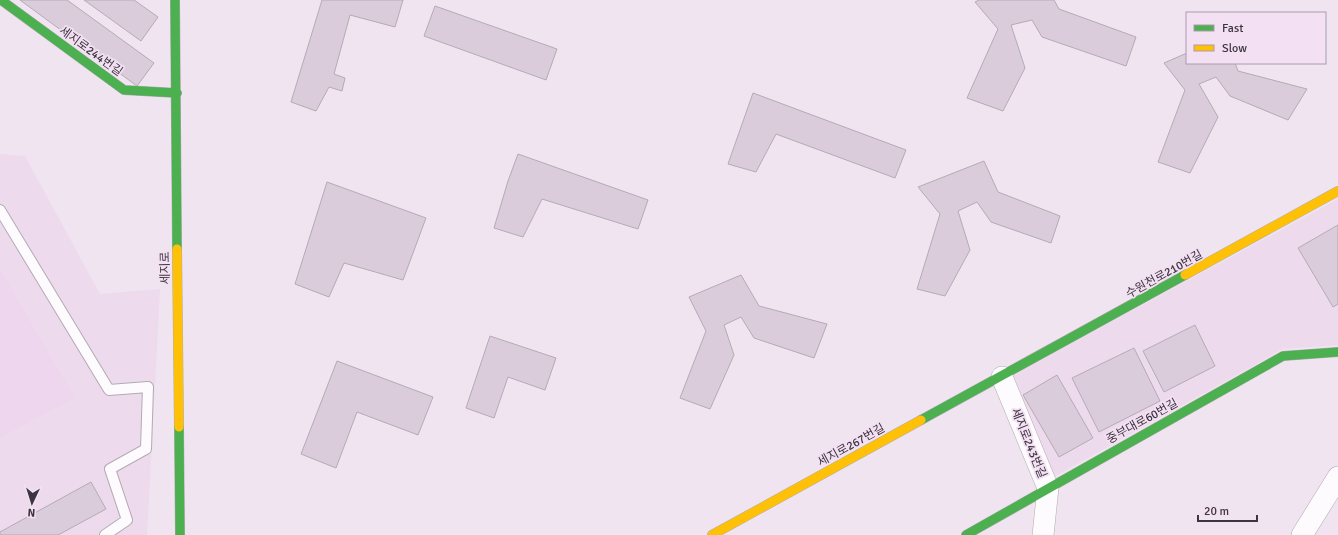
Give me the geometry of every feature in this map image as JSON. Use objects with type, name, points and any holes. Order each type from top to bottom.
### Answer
[{"type":"street","name":"세지로244번길","points":[[1,0],[124,90],[177,93]]},
{"type":"street","name":"세지로","points":[[175,0],[177,93],[176,149],[179,534]]},
{"type":"street","name":"수원천로210번길","points":[[1002,377],[1338,192]]},
{"type":"street","name":"중부대로60번길","points":[[966,535],[1283,356],[1338,352]]},
{"type":"street","name":"세지로243번길","points":[[1002,377],[1048,488],[1043,535]]},
{"type":"street","name":"세지로267번길","points":[[712,535],[1002,377]]},
{"type":"street","points":[[1302,535],[1338,477]]},
{"type":"lane","points":[[0,210],[109,390],[148,387],[146,449],[110,469],[127,520],[105,535]]},
{"type":"shaded area","points":[[0,154],[25,156],[100,294],[160,289],[147,535],[0,535]]},
{"type":"shaded area","points":[[1338,199],[1338,345],[1283,349],[1052,478],[1010,377]]},
{"type":"shaded area","points":[[0,269],[75,398],[0,438]]},
{"type":"building","points":[[20,0],[67,0],[154,63],[137,86]]},
{"type":"building","points":[[84,0],[134,0],[158,17],[141,41]]},
{"type":"building","points":[[322,0],[403,0],[395,27],[350,15],[334,74],[345,78],[342,91],[329,87],[316,111],[291,102]]},
{"type":"building","points":[[979,0],[1054,0],[1059,9],[1136,37],[1126,66],[1042,37],[1032,20],[1011,25],[1025,68],[1003,111],[967,98],[998,29],[975,2]]},
{"type":"building","points":[[435,6],[557,49],[546,80],[424,36]]},
{"type":"building","points":[[1186,53],[1186,64],[1235,64],[1238,71],[1307,89],[1288,120],[1230,96],[1216,77],[1199,84],[1218,117],[1190,173],[1158,162],[1185,90],[1164,63]]},
{"type":"building","points":[[753,93],[906,150],[895,178],[776,134],[756,172],[728,164]]},
{"type":"building","points":[[518,154],[648,200],[638,229],[542,199],[523,237],[494,228]]},
{"type":"building","points":[[984,161],[998,192],[1060,216],[1051,243],[991,222],[977,202],[958,211],[970,250],[945,296],[917,289],[940,214],[918,187]]},
{"type":"building","points":[[327,182],[426,218],[403,280],[344,263],[329,297],[295,284]]},
{"type":"building","points":[[1338,225],[1338,304],[1333,307],[1298,248]]},
{"type":"building","points":[[741,275],[759,306],[827,324],[814,358],[754,338],[741,317],[724,325],[734,355],[710,409],[680,398],[706,331],[689,297]]},
{"type":"building","points":[[1195,325],[1215,366],[1164,392],[1143,351]]},
{"type":"building","points":[[490,336],[556,358],[545,390],[508,377],[494,418],[466,408]]},
{"type":"building","points":[[1134,348],[1160,401],[1099,432],[1072,378]]},
{"type":"building","points":[[337,361],[433,397],[418,435],[357,412],[336,468],[301,454]]},
{"type":"building","points":[[1057,375],[1093,438],[1059,457],[1023,395]]},
{"type":"building","points":[[91,482],[106,509],[58,535],[0,535],[0,532]]},
{"type":"traffic: fast","points":[[1,0],[124,90],[177,93]]},
{"type":"traffic: fast","points":[[175,0],[177,249]]},
{"type":"traffic: fast","points":[[921,420],[1185,275]]},
{"type":"traffic: fast","points":[[966,535],[1283,356],[1338,352]]},
{"type":"traffic: fast","points":[[179,427],[180,535]]},
{"type":"traffic: slow","points":[[1185,275],[1338,191]]},
{"type":"traffic: slow","points":[[177,249],[179,427]]},
{"type":"traffic: slow","points":[[712,535],[921,420]]}]
